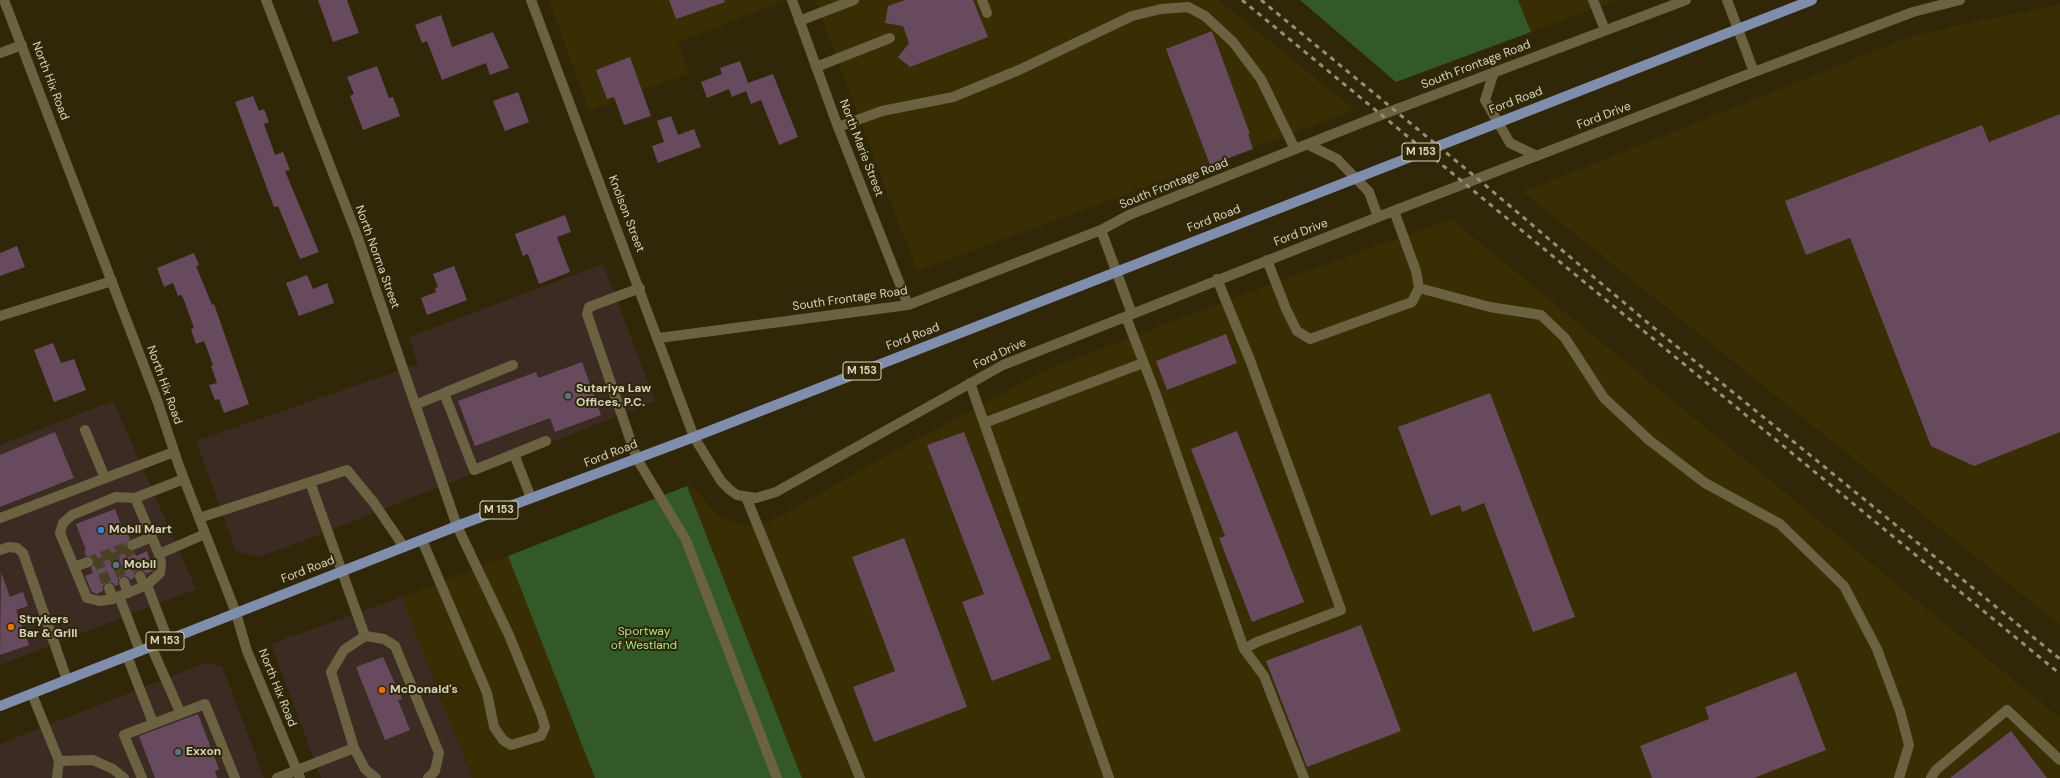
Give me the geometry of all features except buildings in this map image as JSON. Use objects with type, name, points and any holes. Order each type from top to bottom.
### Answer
[{"type":"main road","name":"Ford Road","points":[[0,706],[457,526],[694,437],[1030,304],[1812,0]]},
{"type":"street","name":"North Hix Road","points":[[4,0],[157,400],[184,479],[236,613],[247,651],[298,774]]},
{"type":"street","name":"North Norma Street","points":[[266,0],[358,238],[457,526],[512,642],[545,727],[541,736],[511,746],[503,740],[494,727],[487,693],[422,540]]},
{"type":"street","name":"Knolson Street","points":[[531,0],[640,288],[694,437]]},
{"type":"street","name":"North Marie Street","points":[[792,0],[838,127],[908,305]]},
{"type":"street","points":[[799,21],[854,0]]},
{"type":"street","points":[[982,0],[987,13]]},
{"type":"street","points":[[1593,0],[1605,30]]},
{"type":"street","name":"South Frontage Road","points":[[658,338],[908,305],[1102,230],[1129,215],[1307,144],[1686,0]]},
{"type":"street","points":[[1727,0],[1754,72]]},
{"type":"street","name":"Ford Drive","points":[[694,437],[721,481],[730,490],[746,497],[768,496],[1003,365],[1378,216],[1754,72],[1913,12],[1960,0]]},
{"type":"street","points":[[838,127],[882,111],[953,97],[1019,70],[1132,16],[1161,9],[1188,7],[1205,16],[1233,42],[1261,78],[1295,149]]},
{"type":"street","points":[[816,67],[890,38]]},
{"type":"street","points":[[0,53],[22,45]]},
{"type":"street","points":[[1494,72],[1485,100],[1510,143],[1537,156]]},
{"type":"street","points":[[1307,144],[1337,159],[1369,192],[1378,216]]},
{"type":"street","points":[[1267,260],[1286,309],[1297,331],[1310,339],[1412,302],[1418,288],[1416,271],[1394,211]]},
{"type":"street","points":[[1102,230],[1143,363],[1244,649],[1264,676],[1304,778]]},
{"type":"street","points":[[1217,279],[1250,360],[1341,610],[1257,642],[1244,649]]},
{"type":"street","points":[[0,316],[112,281]]},
{"type":"street","points":[[640,288],[589,307],[587,314],[637,458],[686,540],[777,778]]},
{"type":"street","points":[[1418,288],[1490,307],[1542,316],[1565,338],[1604,398],[1649,440],[1705,483],[1780,524],[1844,586],[1877,649],[1902,718],[1909,745],[1899,778]]},
{"type":"street","points":[[984,423],[1143,363]]},
{"type":"street","points":[[415,405],[513,365]]},
{"type":"street","points":[[970,383],[1109,778]]},
{"type":"street","points":[[444,393],[474,470],[546,441]]},
{"type":"street","points":[[85,430],[105,478]]},
{"type":"street","points":[[0,518],[174,452]]},
{"type":"street","points":[[514,454],[531,498]]},
{"type":"street","points":[[199,518],[347,470],[374,503],[404,547]]},
{"type":"street","points":[[135,498],[159,554],[161,562],[160,573],[146,586],[120,596],[100,601],[87,598],[60,534],[63,523],[72,515],[116,497],[135,498],[184,479]]},
{"type":"street","points":[[310,482],[364,636]]},
{"type":"street","points":[[746,497],[860,778]]},
{"type":"street","points":[[159,554],[205,534]]},
{"type":"street","points":[[132,545],[152,537]]},
{"type":"street","points":[[0,550],[9,547],[17,548],[23,553],[67,680]]},
{"type":"street","points":[[74,567],[88,562]]},
{"type":"street","points":[[140,576],[146,586],[168,640]]},
{"type":"street","points":[[120,596],[124,582]]},
{"type":"street","points":[[109,588],[120,596],[140,651]]},
{"type":"street","points":[[376,778],[365,769],[354,748],[331,672],[344,650],[364,636],[384,639],[395,646],[439,753],[435,771],[428,778]]},
{"type":"street","points":[[152,646],[180,712]]},
{"type":"street","points":[[127,656],[153,723]]},
{"type":"street","points":[[32,694],[59,761],[57,778]]},
{"type":"street","points":[[142,778],[124,735],[180,712],[205,704],[235,778]]},
{"type":"street","points":[[1931,778],[1936,770],[2007,710],[2060,760]]},
{"type":"street","points":[[277,778],[298,774],[354,748]]},
{"type":"street","points":[[59,761],[93,760],[113,769],[124,778]]},
{"type":"shaded area","points":[[549,0],[787,0],[678,42],[689,73],[589,111]]},
{"type":"shaded area","points":[[815,0],[1218,0],[1355,110],[917,271]]},
{"type":"shaded area","points":[[1518,0],[1618,0],[1531,32]]},
{"type":"shaded area","points":[[2060,4],[2060,625],[1523,192],[1914,35]]},
{"type":"shaded area","points":[[1451,219],[2060,718],[2060,778],[802,778],[687,486],[697,490],[717,516],[738,525],[769,522],[890,454],[1046,370],[1249,292]]},
{"type":"shaded area","points":[[603,264],[655,401],[308,539],[258,557],[236,551],[196,441],[418,364],[409,337]]},
{"type":"shaded area","points":[[113,401],[196,589],[0,665],[0,445]]},
{"type":"shaded area","points":[[508,556],[595,778],[472,778],[402,597]]},
{"type":"shaded area","points":[[402,597],[472,778],[321,778],[271,644]]},
{"type":"shaded area","points":[[205,663],[222,666],[264,778],[0,778],[0,744]]},
{"type":"green space","points":[[1300,0],[1518,0],[1531,32],[1396,82]]},
{"type":"green space","name":"Sportway of Westland","points":[[687,486],[802,778],[595,778],[508,556]]},
{"type":"tunnel","points":[[88,562],[132,545]]},
{"type":"tunnel","points":[[127,547],[140,576]]},
{"type":"tunnel","points":[[112,553],[124,582]]},
{"type":"tunnel","points":[[97,559],[109,588]]},
{"type":"railway","points":[[1242,0],[2060,674]]},
{"type":"railway","points":[[1261,0],[1478,179],[1648,323],[2060,659]]},
{"type":"place","name":"Sutariya Law Offices, P.C.","points":[[568,396]]},
{"type":"place","name":"Mobil Mart","points":[[101,530]]},
{"type":"place","name":"Mobil","points":[[116,565]]},
{"type":"place","name":"Strykers Bar & Grill","points":[[11,627]]},
{"type":"place","name":"McDonald's","points":[[382,690]]},
{"type":"place","name":"Exxon","points":[[178,752]]}]
